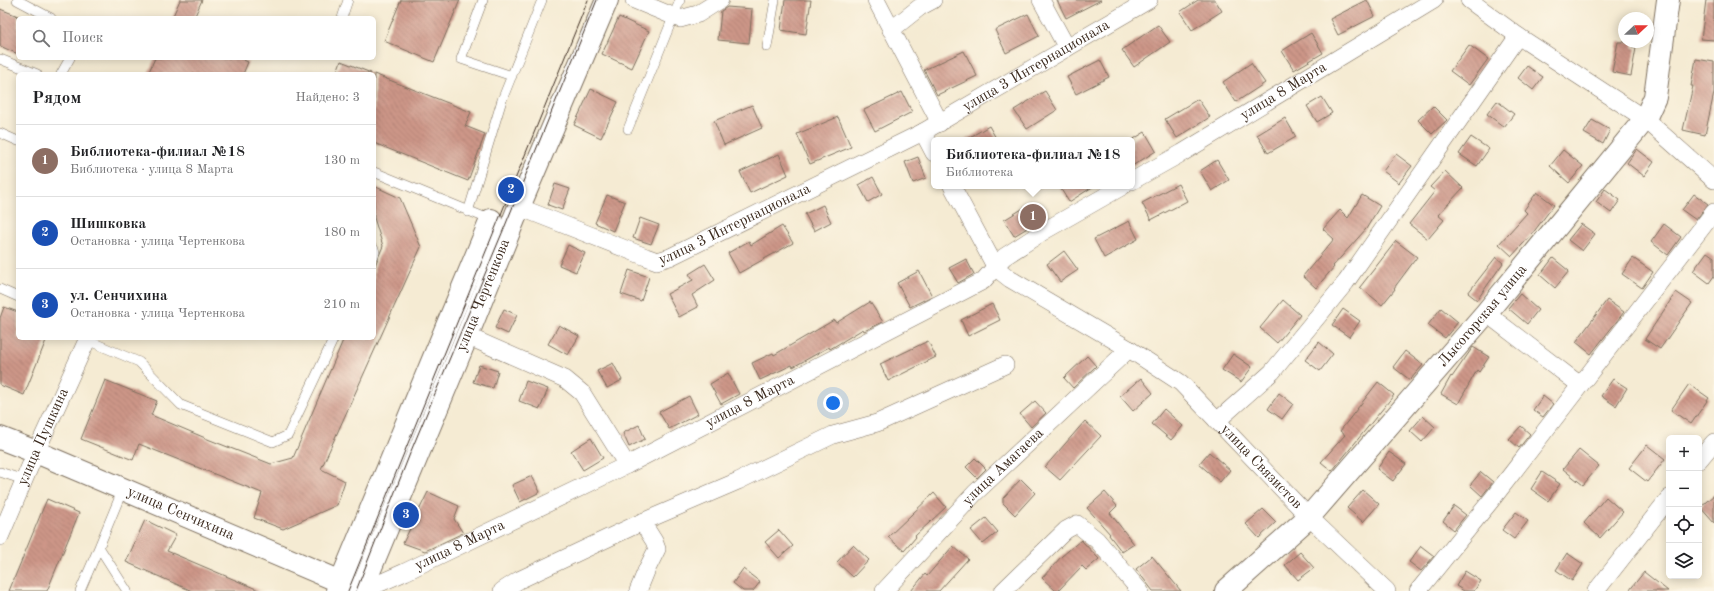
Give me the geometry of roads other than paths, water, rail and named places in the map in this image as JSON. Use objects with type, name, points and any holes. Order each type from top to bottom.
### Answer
[{"type":"street","name":"улица Чертенкова","points":[[362,591],[467,336],[501,224],[519,207],[607,0]]},
{"type":"street","points":[[634,0],[680,19],[698,14],[720,0]]},
{"type":"street","points":[[876,0],[940,123]]},
{"type":"street","points":[[891,30],[920,7],[933,0]]},
{"type":"street","points":[[1041,0],[1067,48]]},
{"type":"street","name":"улица 3 Интернационала","points":[[519,207],[657,261],[670,257],[940,123],[1149,0]]},
{"type":"street","name":"улица 8 Марта","points":[[1135,179],[1182,153],[1434,0]]},
{"type":"street","points":[[1469,0],[1518,36],[1645,119],[1714,180]]},
{"type":"street","name":"Лысогорская улица","points":[[1226,591],[1308,517],[1486,313],[1645,119],[1655,97],[1668,0]]},
{"type":"street","points":[[1217,422],[1272,372],[1346,282],[1518,36]]},
{"type":"street","points":[[923,132],[931,147]]},
{"type":"street","points":[[954,189],[996,268]]},
{"type":"street","name":"улица 8 Марта","points":[[362,591],[627,466],[983,281],[996,268],[1004,257],[1044,231],[1118,189]]},
{"type":"street","points":[[1418,591],[1493,498],[1714,212]]},
{"type":"street","points":[[338,586],[501,224]]},
{"type":"street","name":"улица Связистов","points":[[996,268],[1010,279],[1129,349],[1181,383],[1308,517],[1387,591]]},
{"type":"street","points":[[1486,313],[1580,385]]},
{"type":"street","points":[[467,336],[565,379],[582,393],[627,466]]},
{"type":"street","name":"улица Пушкина","points":[[0,537],[36,452],[87,340]]},
{"type":"street","name":"улица Амагаева","points":[[884,591],[975,493],[1129,349]]},
{"type":"street","points":[[502,591],[518,580],[642,522],[738,481],[833,435],[877,423],[1005,365]]},
{"type":"street","name":"улица Сенчихина","points":[[0,438],[123,489],[338,586],[362,591]]},
{"type":"street","points":[[1702,456],[1714,442]]},
{"type":"street","points":[[1596,591],[1666,502]]},
{"type":"street","points":[[638,591],[647,568],[657,549],[654,541],[642,522]]},
{"type":"street","points":[[1003,591],[1066,530],[1077,524],[1097,540],[1140,591]]},
{"type":"lane","points":[[17,0],[47,16]]},
{"type":"lane","points":[[343,16],[348,0]]},
{"type":"lane","points":[[483,0],[461,60],[512,76]]},
{"type":"lane","points":[[468,212],[502,100],[542,0]]},
{"type":"lane","points":[[628,128],[680,0]]},
{"type":"lane","points":[[767,47],[775,0]]},
{"type":"lane","points":[[0,59],[32,72]]},
{"type":"lane","points":[[62,72],[69,60]]},
{"type":"lane","points":[[0,133],[16,140]]},
{"type":"lane","points":[[376,173],[468,212],[501,224]]},
{"type":"lane","points":[[0,289],[16,296]]},
{"type":"lane","points":[[89,340],[139,362],[181,405],[273,442],[288,435],[333,340]]},
{"type":"lane","points":[[0,472],[24,480]]},
{"type":"lane","points":[[80,591],[123,489]]},
{"type":"lane","points":[[99,547],[128,591]]},
{"type":"tram line","points":[[348,591],[588,0]]},
{"type":"tram line","points":[[356,591],[411,451],[597,0]]},
{"type":"place","name":"Шишковка","points":[[511,190]]},
{"type":"place","name":"Библиотека-филиал №18","points":[[1033,217]]},
{"type":"place","name":"ул. Сенчихина","points":[[406,515]]}]
